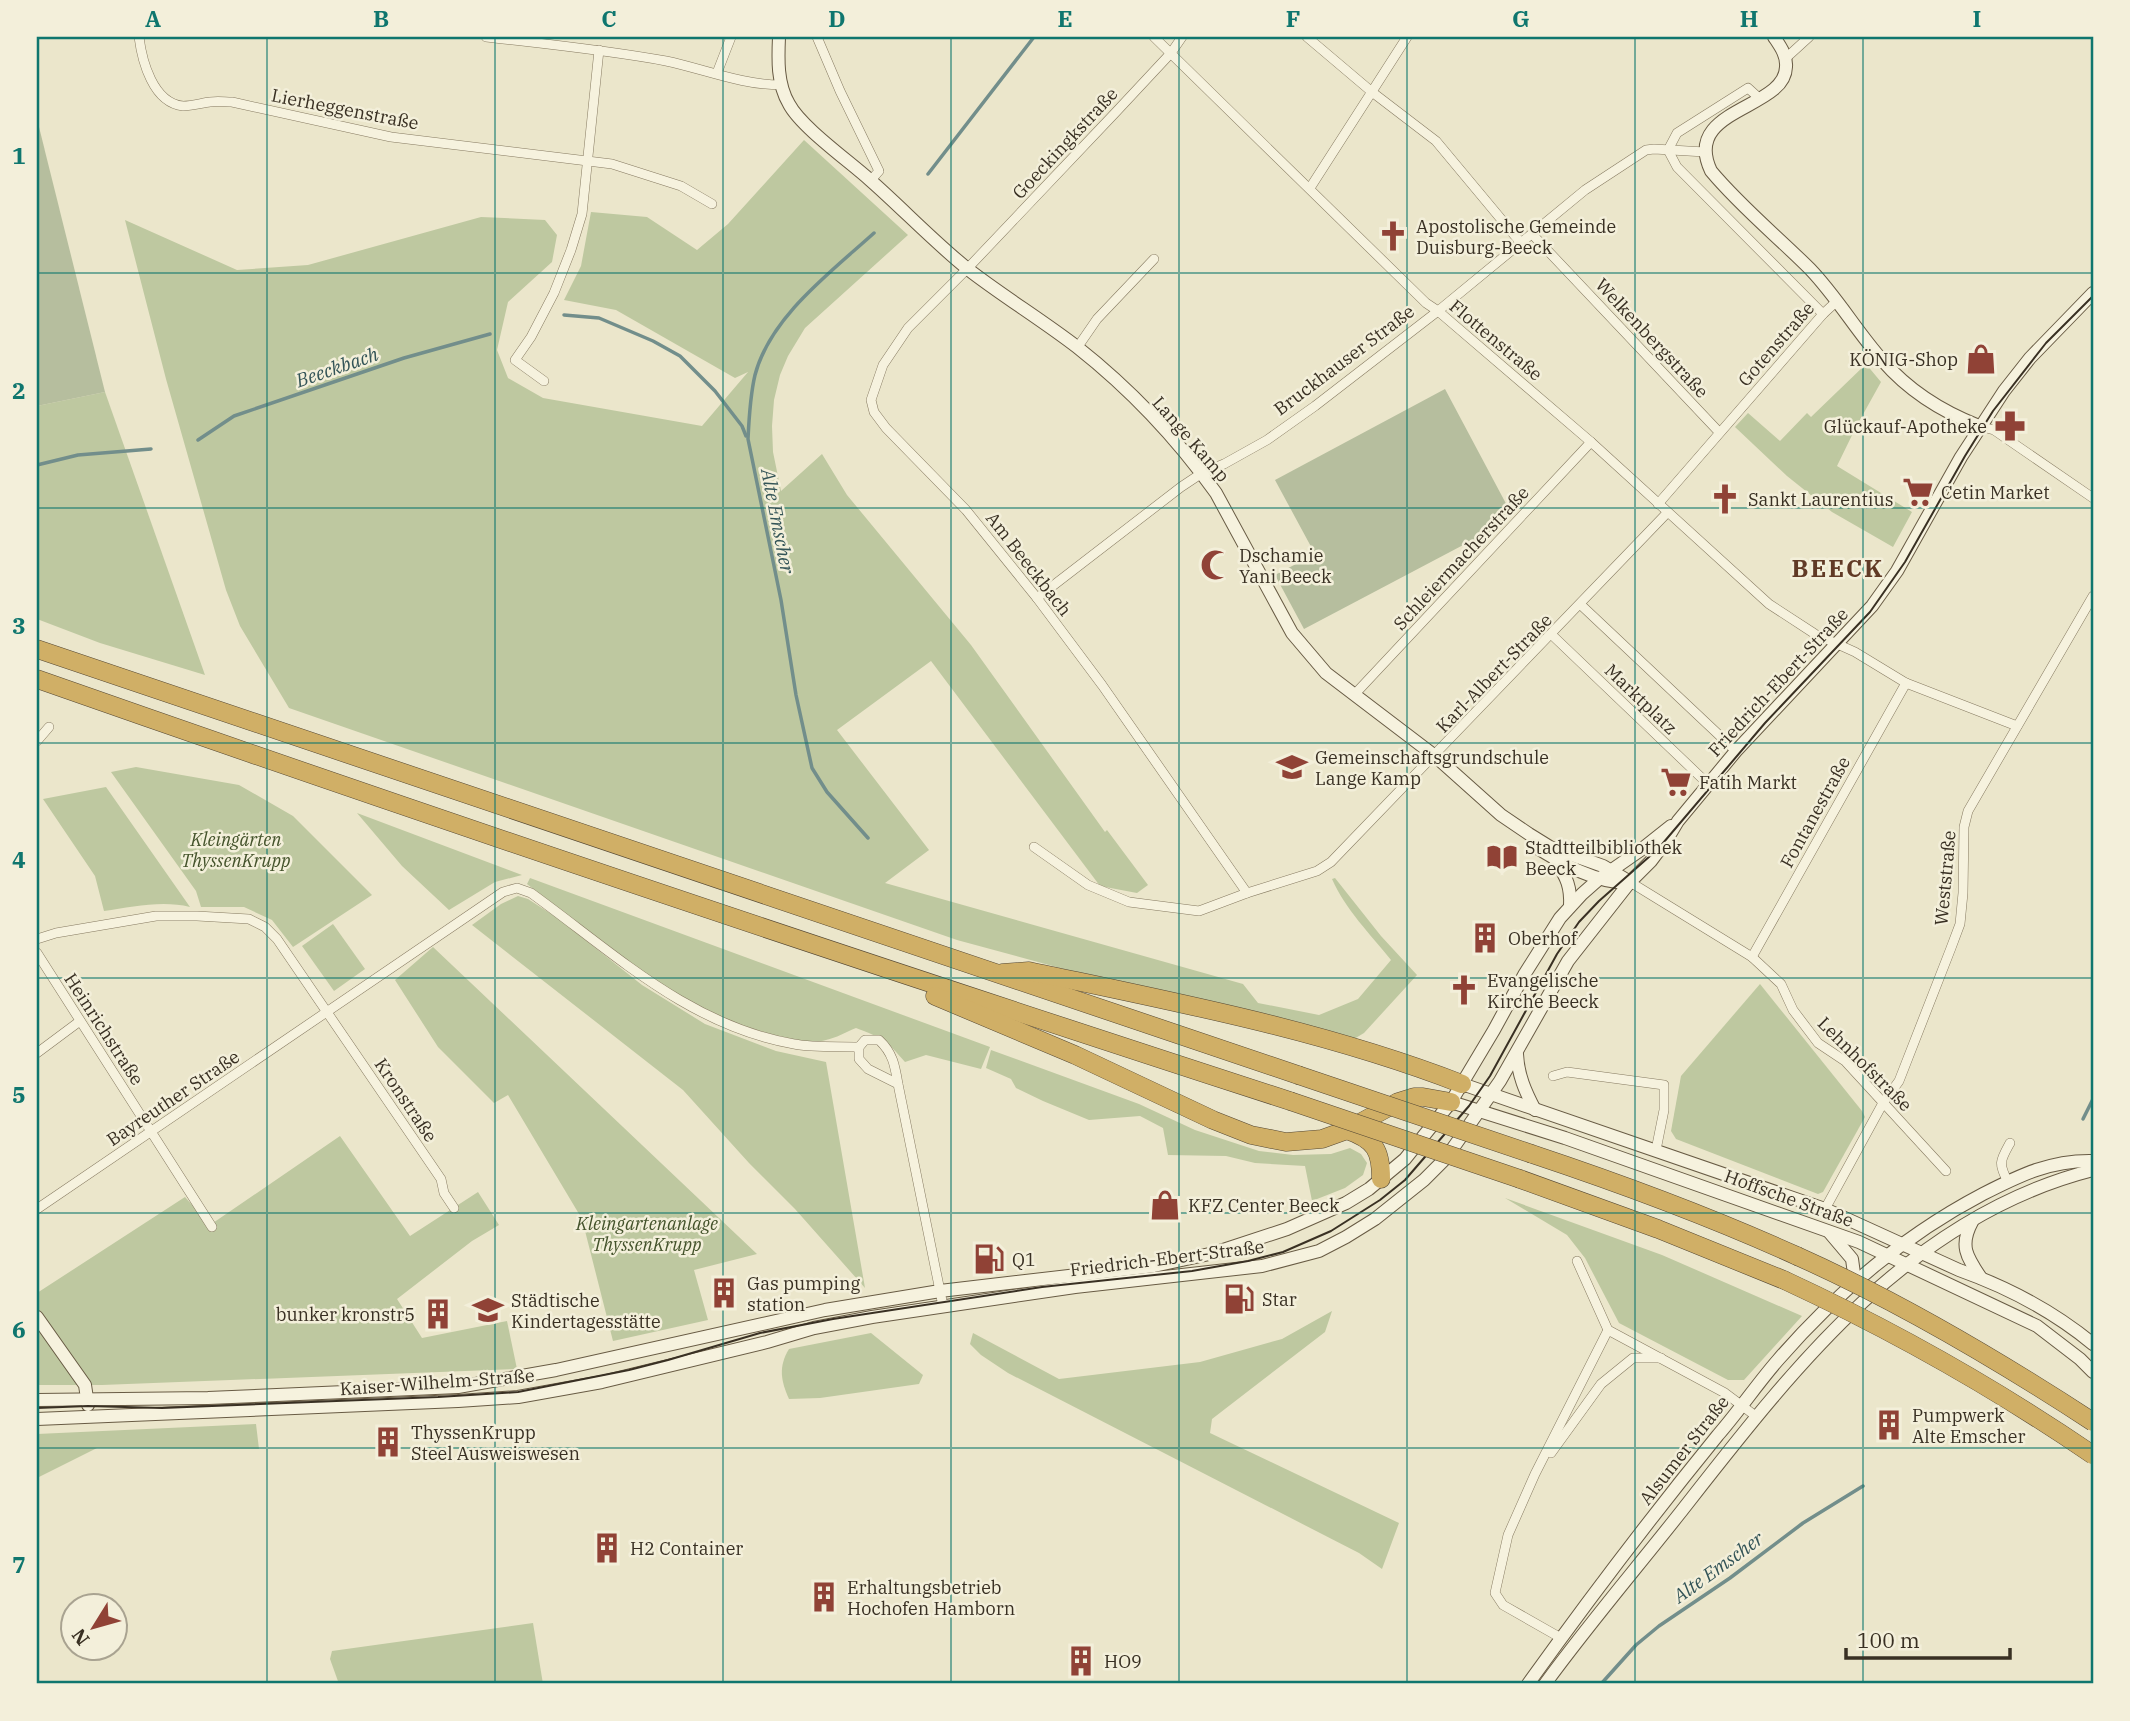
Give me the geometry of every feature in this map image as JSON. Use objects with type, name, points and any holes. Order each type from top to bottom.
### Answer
[{"type":"highway","points":[[37,649],[1532,1154],[1666,1202],[1750,1235],[1835,1273],[1926,1320],[2027,1378],[2093,1422]]},
{"type":"highway","points":[[37,679],[882,968],[1520,1179],[1658,1229],[1784,1280],[1900,1338],[1977,1380],[2093,1455]]},
{"type":"highway","points":[[882,968],[937,997],[1075,1055],[1251,1135],[1286,1142],[1322,1139],[1347,1130],[1398,1102],[1414,1097],[1451,1102]]},
{"type":"highway","points":[[993,973],[1029,971],[1252,1020],[1362,1049],[1462,1084]]},
{"type":"highway","points":[[1347,1130],[1362,1136],[1377,1149],[1381,1179]]},
{"type":"street","name":"Lierheggenstraße","points":[[139,37],[152,82],[162,96],[172,103],[183,106],[232,102],[391,137],[612,164],[681,186],[712,204]]},
{"type":"street","points":[[486,37],[545,40],[660,60],[761,85],[781,85],[779,37]]},
{"type":"street","points":[[717,73],[730,37]]},
{"type":"street","points":[[817,37],[839,91],[879,171],[871,180]]},
{"type":"street","name":"Flottenstraße","points":[[1154,37],[1426,303],[1591,442],[1769,604],[1815,634],[1854,652],[1906,683],[2017,726]]},
{"type":"street","name":"Goeckingkstraße","points":[[967,269],[1171,53],[1182,37]]},
{"type":"street","points":[[1307,37],[1436,141],[1521,243]]},
{"type":"street","points":[[1310,188],[1407,37]]},
{"type":"street","points":[[1773,37],[1786,58],[1787,69],[1782,80],[1774,89],[1719,123],[1711,132],[1705,152],[1710,171],[1812,270],[1884,362],[1908,386],[1960,419],[1994,430],[2093,498]]},
{"type":"street","points":[[1786,58],[1809,37]]},
{"type":"street","points":[[544,381],[515,360],[531,337],[554,293],[582,214],[599,50]]},
{"type":"street","name":"Lange Kamp","points":[[781,85],[789,105],[800,120],[871,180],[967,269],[1077,348],[1126,392],[1202,473],[1216,493],[1292,633],[1326,673],[1435,756],[1502,815],[1541,842],[1595,862],[1630,883]]},
{"type":"street","points":[[1759,98],[1748,88],[1677,133],[1668,150],[1676,167],[1823,314]]},
{"type":"street","name":"Bruckhauser Straße","points":[[1037,598],[1181,487],[1202,473],[1267,440],[1315,406],[1438,311],[1585,190],[1615,169],[1646,150],[1705,152]]},
{"type":"street","name":"Welkenbergstraße","points":[[1532,234],[1719,432]]},
{"type":"street","points":[[1077,348],[1097,319],[1154,259]]},
{"type":"street","name":"Am Beeckbach","points":[[967,269],[908,328],[883,365],[871,400],[874,411],[886,428],[966,510],[1037,598],[1102,685],[1247,893]]},
{"type":"street","name":"Friedrich-Ebert-Straße","points":[[872,1317],[1075,1287],[1262,1266],[1319,1251],[1346,1237],[1375,1219],[1424,1181],[1446,1158],[1491,1095],[1568,961],[1736,751],[1838,645],[1884,590],[1979,426],[2030,358],[2093,293]]},
{"type":"street","name":"Gotenstraße","points":[[1658,504],[1837,300]]},
{"type":"street","name":"Schleiermacherstraße","points":[[1354,695],[1591,442]]},
{"type":"street","name":"Karl-Albert-Straße","points":[[1034,847],[1088,885],[1129,902],[1199,911],[1317,871],[1331,862],[1435,756],[1667,513]]},
{"type":"street","name":"Weststraße","points":[[1825,1209],[1883,1103],[1899,1081],[1959,924],[1963,893],[1964,827],[1968,811],[2093,596]]},
{"type":"street","name":"Marktplatz","points":[[1581,605],[1736,751]]},
{"type":"street","name":"Marktplatz","points":[[1552,635],[1708,785]]},
{"type":"street","name":"Fontanestraße","points":[[1752,957],[1906,683]]},
{"type":"street","points":[[37,741],[49,727]]},
{"type":"street","name":"Lange Kamp","points":[[1502,815],[1518,834],[1554,859],[1599,879],[1630,883]]},
{"type":"street","name":"Friedrich-Ebert-Straße","points":[[865,1304],[940,1291],[1144,1268],[1192,1258],[1256,1240],[1346,1203],[1405,1159],[1451,1102],[1524,975],[1570,906],[1599,879],[1678,821]]},
{"type":"street","points":[[1554,859],[1568,882],[1570,906]]},
{"type":"street","name":"Lehnhofstraße","points":[[1630,883],[1752,957],[1781,984],[1793,1010],[1816,1041],[1845,1062],[1946,1171]]},
{"type":"street","name":"Bayreuther Straße","points":[[37,1209],[503,892],[517,888],[531,893],[646,980],[723,1024],[757,1036],[797,1045],[859,1047]]},
{"type":"street","name":"Kronstraße","points":[[37,939],[56,933],[156,916],[249,919],[265,927],[277,939],[441,1180],[444,1193],[454,1208]]},
{"type":"street","name":"Heinrichstraße","points":[[37,953],[212,1227]]},
{"type":"street","points":[[37,1053],[80,1021]]},
{"type":"street","points":[[898,1084],[867,1069],[859,1059],[859,1047],[865,1040],[879,1040],[894,1061],[943,1306]]},
{"type":"street","points":[[1517,1050],[1521,1083],[1535,1110]]},
{"type":"street","points":[[1553,1076],[1567,1072],[1664,1085],[1664,1110],[1656,1150]]},
{"type":"street","name":"Hoffsche Straße","points":[[1462,1084],[1825,1209],[1982,1278],[2032,1304],[2093,1343]]},
{"type":"street","name":"Hoffsche Straße","points":[[1451,1102],[1828,1230],[2037,1326],[2093,1372]]},
{"type":"street","points":[[2008,1182],[2000,1167],[2001,1159],[2010,1143]]},
{"type":"street","name":"Alsumer Straße","points":[[1528,1684],[1678,1484],[1776,1363],[1855,1281],[1902,1244],[1964,1205],[2024,1173],[2070,1160],[2093,1161]]},
{"type":"street","name":"Alsumer Straße","points":[[1545,1684],[1757,1417],[1820,1343],[1883,1283],[1921,1253],[1972,1221],[2027,1193],[2093,1171]]},
{"type":"street","points":[[1972,1221],[1964,1242],[1966,1254],[1982,1278]]},
{"type":"street","points":[[1828,1230],[1852,1259],[1855,1281]]},
{"type":"street","points":[[1577,1261],[1608,1329],[1725,1393],[1757,1417]]},
{"type":"street","name":"Kaiser-Wilhelm-Straße","points":[[37,1399],[208,1398],[458,1387],[556,1370],[728,1331],[865,1304]]},
{"type":"street","points":[[37,1317],[85,1385],[88,1416]]},
{"type":"street","name":"Kaiser-Wilhelm-Straße","points":[[37,1419],[518,1397],[602,1382],[814,1328],[872,1317]]},
{"type":"street","points":[[1561,1638],[1503,1605],[1495,1593],[1508,1535],[1535,1474],[1608,1329]]},
{"type":"street","points":[[2080,1359],[2093,1343]]},
{"type":"street","points":[[1535,1474],[1601,1384],[1633,1358],[1661,1358]]},
{"type":"green space","points":[[37,119],[105,392],[37,406]]},
{"type":"green space","points":[[804,140],[908,235],[805,328],[788,356],[774,400],[772,426],[773,452],[781,491],[822,454],[847,495],[971,645],[1105,832],[1107,830],[1148,885],[1137,893],[1100,886],[931,661],[837,730],[929,850],[885,883],[1243,984],[1258,1003],[1319,1015],[1358,999],[1391,960],[1344,901],[1332,879],[1335,878],[1381,936],[1417,975],[1364,1033],[1354,1039],[1082,974],[957,940],[289,708],[240,626],[226,590],[166,379],[125,220],[237,270],[308,265],[481,217],[545,220],[557,235],[552,262],[508,302],[497,350],[508,378],[543,398],[702,426],[748,372],[735,378],[616,310],[564,300],[581,266],[591,212],[647,217],[697,250],[728,224]]},
{"type":"green space","points":[[1866,364],[1881,382],[1837,466],[1912,512],[1893,547],[1832,512],[1787,476],[1735,427],[1748,413],[1780,441],[1807,413],[1811,417]]},
{"type":"green space","points":[[1445,389],[1511,513],[1475,550],[1467,543],[1304,629],[1275,575],[1315,554],[1275,480]]},
{"type":"green space","points":[[105,392],[205,675],[100,643],[37,619],[37,406]]},
{"type":"green space","name":"Kleingärten ThyssenKrupp","points":[[136,767],[239,785],[293,816],[372,895],[293,947],[272,920],[244,907],[201,907],[196,891],[111,772]]},
{"type":"green space","points":[[106,787],[190,907],[158,904],[104,911],[95,876],[43,799]]},
{"type":"green space","points":[[357,813],[522,875],[495,882],[449,910],[402,866]]},
{"type":"green space","points":[[530,878],[990,1047],[981,1069],[926,1055],[905,1062],[883,1040],[856,1028],[830,1039],[802,1041],[743,1025],[676,994],[645,974],[527,884]]},
{"type":"green space","points":[[518,896],[528,899],[559,919],[642,985],[705,1024],[776,1051],[826,1062],[865,1288],[683,1090],[472,925],[501,904]]},
{"type":"green space","points":[[333,924],[365,969],[334,991],[302,946]]},
{"type":"green space","name":"Kleingartenanlage ThyssenKrupp","points":[[433,947],[757,1254],[694,1270],[708,1320],[613,1341],[582,1219],[508,1095],[494,1103],[438,1047],[395,980]]},
{"type":"green space","points":[[1760,984],[1865,1117],[1823,1192],[1818,1194],[1676,1139],[1671,1131],[1681,1076]]},
{"type":"green space","points":[[991,1050],[1139,1104],[1195,1130],[1259,1151],[1293,1155],[1331,1154],[1350,1148],[1361,1154],[1367,1163],[1363,1175],[1345,1188],[1312,1201],[1305,1166],[1255,1163],[1226,1156],[1168,1155],[1163,1128],[1140,1116],[1089,1120],[1043,1101],[1016,1088],[1011,1079],[986,1068]]},
{"type":"green space","points":[[340,1136],[410,1236],[478,1192],[499,1225],[472,1241],[397,1299],[422,1338],[507,1321],[517,1369],[102,1385],[37,1385],[37,1293],[185,1197],[210,1225]]},
{"type":"green space","points":[[1505,1198],[1662,1255],[1802,1316],[1744,1380],[1728,1380],[1619,1323],[1585,1258],[1567,1235]]},
{"type":"green space","points":[[1332,1311],[1325,1332],[1212,1419],[1210,1433],[1399,1523],[1382,1569],[1359,1553],[1008,1373],[970,1344],[973,1333],[1059,1379],[1200,1362],[1282,1339]]},
{"type":"green space","points":[[871,1333],[923,1375],[919,1384],[820,1398],[789,1399],[782,1374],[783,1362],[789,1349]]},
{"type":"green space","points":[[256,1424],[259,1449],[97,1448],[37,1478],[37,1434]]},
{"type":"green space","points":[[533,1623],[543,1684],[339,1684],[330,1659],[332,1651]]},
{"type":"waterway","name":"Alte Emscher","points":[[928,174],[1034,37]]},
{"type":"waterway","name":"Alte Emscher","points":[[868,838],[827,792],[812,768],[748,439],[755,375],[774,334],[804,297],[874,233]]},
{"type":"waterway","name":"Beeckbach","points":[[564,315],[599,318],[653,341],[680,356],[715,391],[742,426],[746,436]]},
{"type":"waterway","name":"Beeckbach","points":[[198,440],[234,416],[404,358],[490,334]]},
{"type":"waterway","name":"Beeckbach","points":[[37,465],[78,455],[151,449]]},
{"type":"waterway","points":[[2083,1119],[2093,1099]]},
{"type":"waterway","name":"Alte Emscher","points":[[1601,1684],[1636,1645],[1659,1626],[1730,1578],[1803,1523],[1863,1486]]},
{"type":"tram line","points":[[37,1408],[162,1408],[518,1392],[629,1370],[760,1333],[833,1319],[1042,1287],[1192,1271],[1248,1261],[1283,1252],[1331,1231],[1380,1200],[1405,1180],[1469,1106],[1490,1076],[1557,954],[1579,922],[1658,849],[1765,723],[1870,612],[1905,562],[1993,411],[2046,343],[2093,296]]},
{"type":"place","name":"Apostolische Gemeinde Duisburg-Beeck","points":[[1393,236]]},
{"type":"place","name":"KÖNIG-Shop","points":[[1981,359]]},
{"type":"place","name":"Glückauf-Apotheke","points":[[2010,426]]},
{"type":"place","name":"Cetin Market","points":[[1918,492]]},
{"type":"place","name":"Sankt Laurentius","points":[[1725,499]]},
{"type":"place","name":"Dschamie Yani Beeck","points":[[1216,565]]},
{"type":"place","name":"Gemeinschaftsgrundschule Lange Kamp","points":[[1292,767]]},
{"type":"place","name":"Fatih Markt","points":[[1676,782]]},
{"type":"place","name":"Stadtteilbibliothek Beeck","points":[[1502,857]]},
{"type":"place","name":"Oberhof","points":[[1485,938]]},
{"type":"place","name":"Evangelische Kirche Beeck","points":[[1464,990]]},
{"type":"place","name":"KFZ Center Beeck","points":[[1165,1205]]},
{"type":"place","name":"Q1","points":[[989,1259]]},
{"type":"place","name":"Gas pumping station","points":[[724,1293]]},
{"type":"place","name":"Star","points":[[1239,1299]]},
{"type":"place","name":"Städtische Kindertagesstätte","points":[[488,1310]]},
{"type":"place","name":"bunker kronstr5","points":[[438,1314]]},
{"type":"place","name":"Pumpwerk Alte Emscher","points":[[1889,1425]]},
{"type":"place","name":"ThyssenKrupp Steel Ausweiswesen","points":[[388,1442]]},
{"type":"place","name":"H2 Container","points":[[607,1548]]},
{"type":"place","name":"Erhaltungsbetrieb Hochofen Hamborn","points":[[824,1597]]},
{"type":"place","name":"HO9","points":[[1081,1661]]},
{"type":"district","name":"BEECK","points":[[1838,568]]}]
